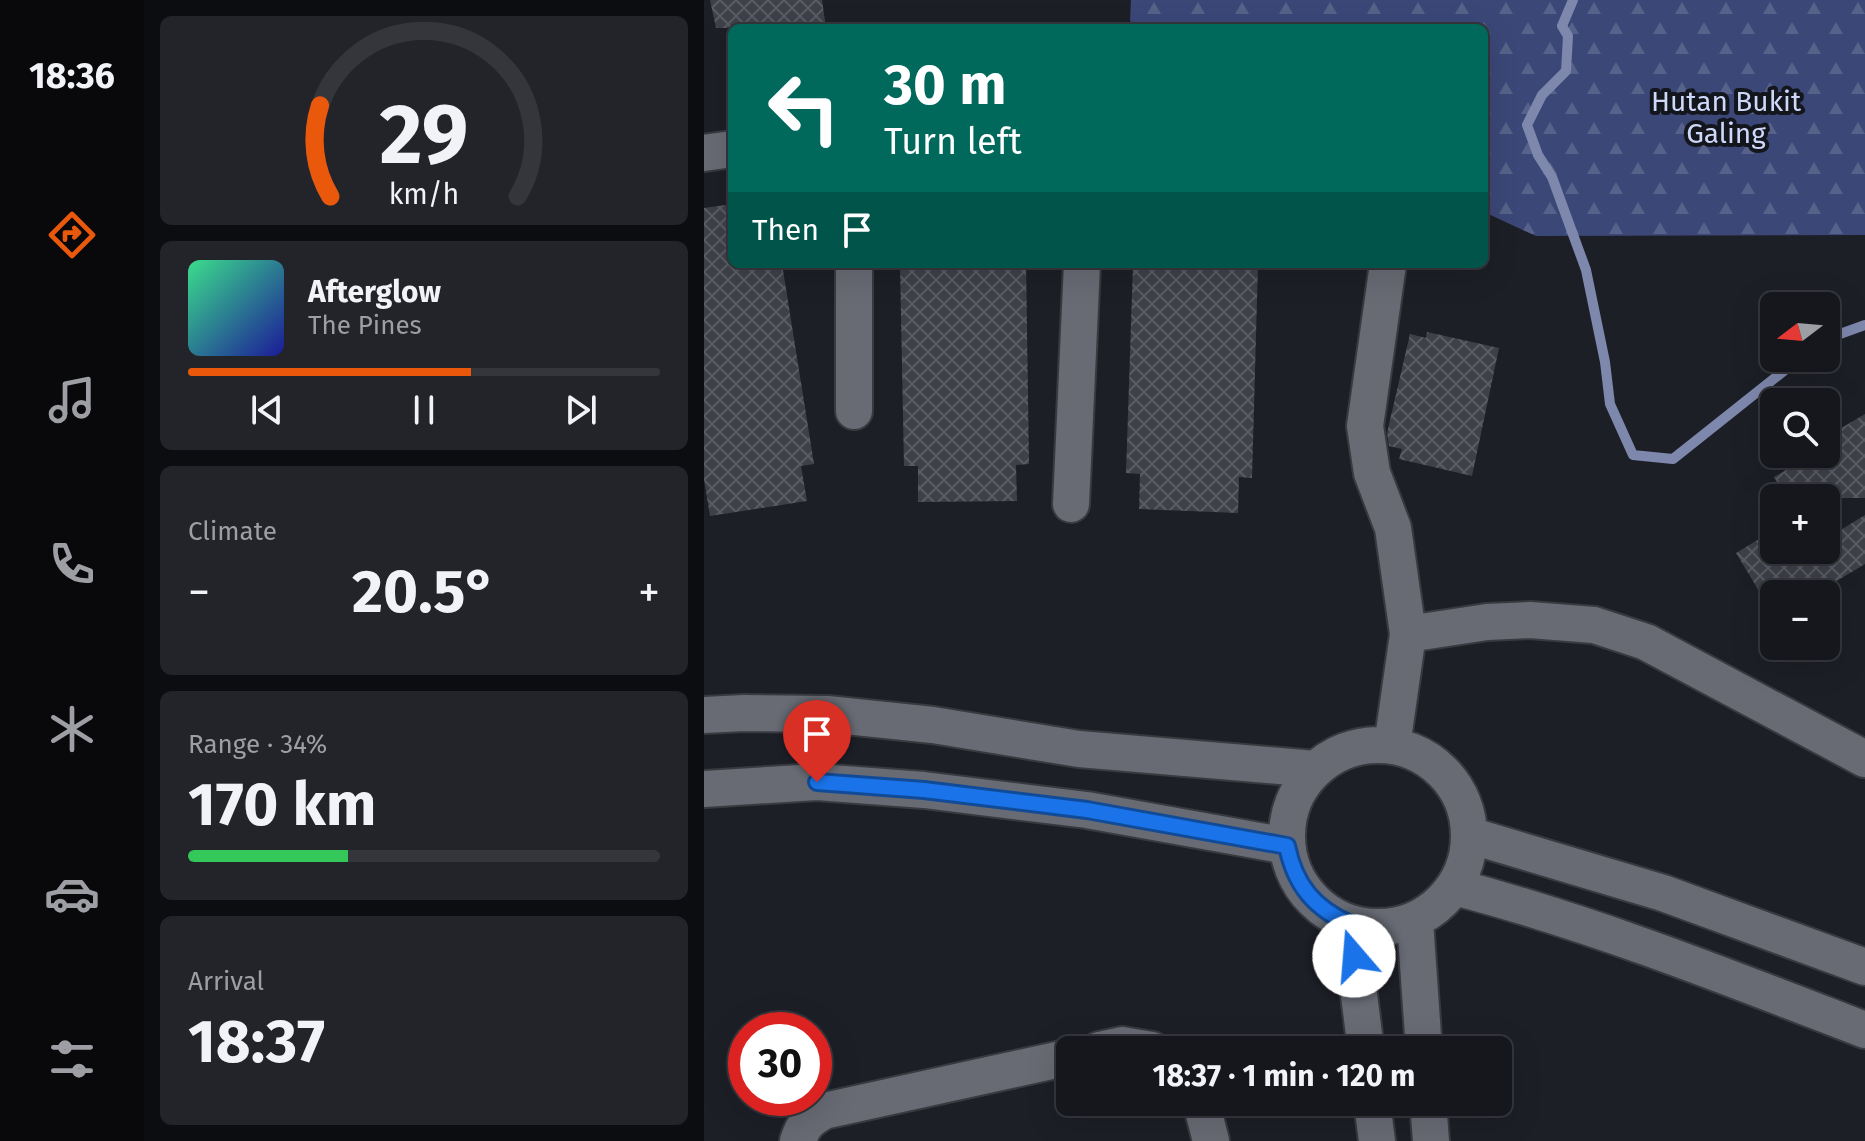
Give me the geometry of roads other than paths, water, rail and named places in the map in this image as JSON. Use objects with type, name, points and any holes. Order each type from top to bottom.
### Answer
[{"type":"street","points":[[704,153],[728,150]]},
{"type":"street","points":[[854,268],[854,411]]},
{"type":"street","points":[[1071,504],[1082,268]]},
{"type":"street","points":[[1387,268],[1365,426],[1372,473],[1393,528],[1408,634],[1392,746]]},
{"type":"street","points":[[1408,634],[1487,622],[1530,620],[1594,625],[1646,642],[1865,759]]},
{"type":"street","points":[[704,715],[827,714],[933,725],[1079,749],[1315,769]]},
{"type":"street","points":[[1392,746],[1413,751],[1447,777],[1467,813],[1468,853],[1455,887],[1437,907],[1415,921],[1394,927],[1372,928],[1331,916],[1314,903],[1291,867],[1287,846],[1292,804],[1315,769],[1351,748],[1392,746]]},
{"type":"street","points":[[704,789],[817,782],[924,790],[1087,810],[1287,846]]},
{"type":"street","points":[[1469,835],[1663,893],[1865,967]]},
{"type":"street","points":[[1455,887],[1522,905],[1697,966],[1865,1030]]},
{"type":"street","points":[[1415,921],[1423,1036]]},
{"type":"street","points":[[1350,924],[1364,1036]]},
{"type":"street","points":[[798,1141],[810,1118],[824,1111],[1056,1060]]},
{"type":"street","points":[[1205,1116],[1211,1141]]},
{"type":"street","points":[[1374,1116],[1377,1141]]},
{"type":"street","points":[[1429,1116],[1431,1141]]},
{"type":"waterway","points":[[1573,0],[1562,26],[1568,36],[1566,71],[1542,95],[1527,125],[1538,155],[1552,177],[1586,270],[1605,362],[1610,404],[1633,455],[1673,459],[1782,372]]},
{"type":"waterway","points":[[1840,334],[1865,325]]},
{"type":"park label","name":"Hutan Bukit Galing","points":[[1726,117]]}]
